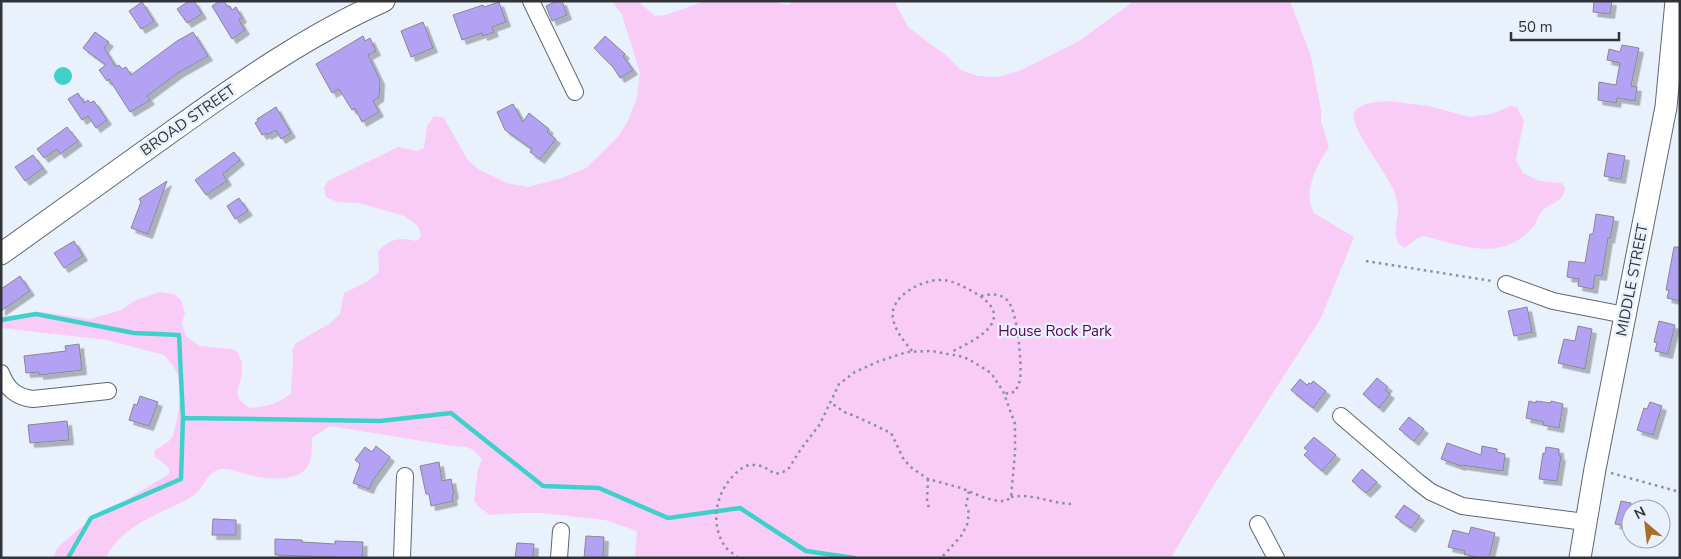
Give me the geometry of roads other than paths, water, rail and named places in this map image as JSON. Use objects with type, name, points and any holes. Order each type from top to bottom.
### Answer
[{"type":"main road","name":"BROAD STREET","points":[[1,254],[280,56],[322,32],[384,1]]},
{"type":"main road","name":"MIDDLE STREET","points":[[1580,558],[1595,469],[1666,107],[1677,41],[1676,1]]},
{"type":"street","points":[[531,1],[575,92]]},
{"type":"street","points":[[1506,284],[1529,294],[1553,301],[1625,315]]},
{"type":"street","points":[[1,373],[9,388],[16,395],[24,398],[33,399],[108,391]]},
{"type":"street","points":[[1341,416],[1418,482],[1431,492],[1445,499],[1462,506],[1485,510],[1585,522]]},
{"type":"street","points":[[402,558],[405,476]]},
{"type":"street","points":[[1258,524],[1276,558]]},
{"type":"street","points":[[559,558],[561,531]]},
{"type":"waterway","points":[[1,320],[36,314],[134,333],[179,335],[183,418],[181,479],[91,518],[68,558]]},
{"type":"waterway","points":[[183,418],[380,421],[451,413],[543,486],[599,488],[668,518],[740,508],[806,551],[854,558]]},
{"type":"park label","name":"House Rock Park","points":[[1055,331]]}]
